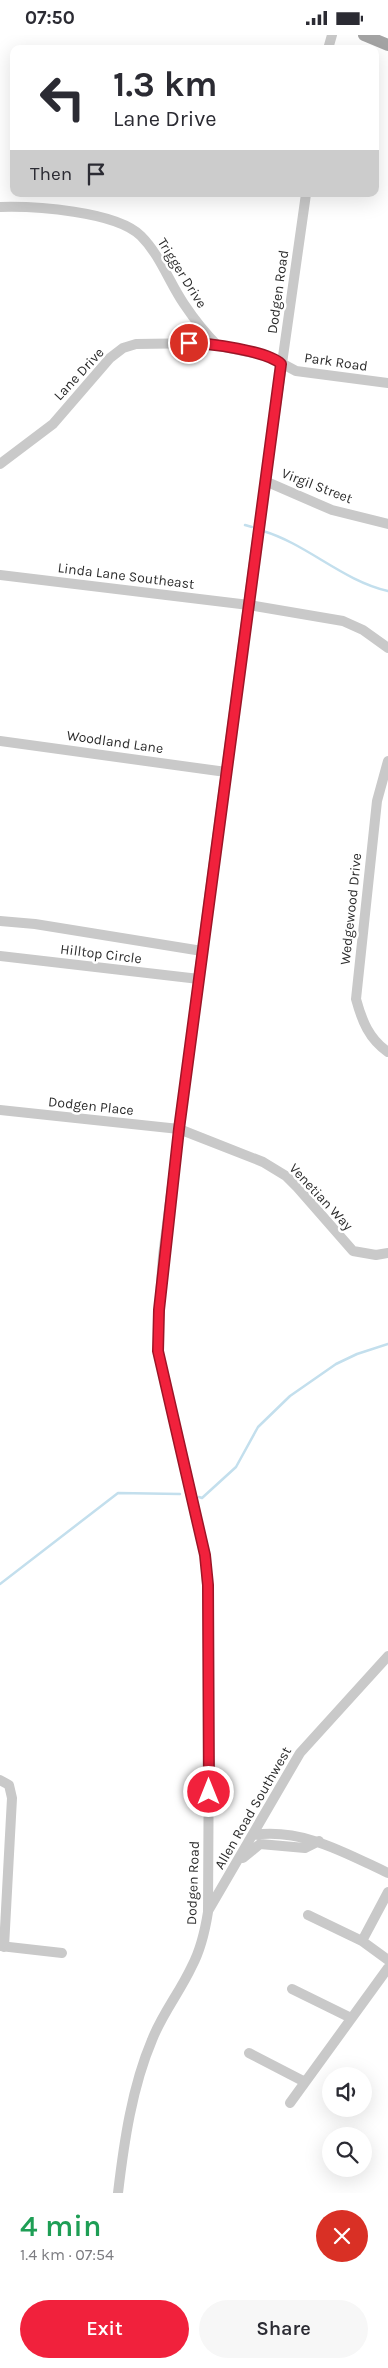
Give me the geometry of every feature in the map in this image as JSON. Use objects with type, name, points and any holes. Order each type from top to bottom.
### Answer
[{"type":"main road","points":[[364,35],[388,45]]},
{"type":"street","name":"Dodgen Road","points":[[118,2193],[126,2135],[147,2053],[152,2039],[193,1966],[205,1933],[208,1911],[208,1585],[205,1555],[158,1351],[163,1256],[248,605],[306,197]]},
{"type":"street","name":"Trigger Drive","points":[[0,207],[30,207],[75,212],[113,221],[133,229],[142,237],[159,260],[183,303],[203,330],[218,346]]},
{"type":"street","name":"Lane Drive","points":[[0,464],[53,424],[94,374],[123,348],[136,344],[172,342],[218,346],[268,356],[281,364]]},
{"type":"street","name":"Park Road","points":[[281,364],[296,371],[388,383]]},
{"type":"street","name":"Virgil Street","points":[[265,481],[332,510],[388,524]]},
{"type":"street","name":"Linda Lane Southeast","points":[[0,575],[248,605],[343,621],[363,630],[388,648]]},
{"type":"street","name":"Woodland Lane","points":[[0,741],[226,772]]},
{"type":"street","name":"Wedgewood Drive","points":[[388,761],[376,801],[356,999],[362,1021],[370,1035],[388,1052]]},
{"type":"street","points":[[0,921],[35,924],[202,951]]},
{"type":"street","name":"Hilltop Circle","points":[[0,956],[199,979]]},
{"type":"street","name":"Dodgen Place","points":[[0,1110],[179,1129]]},
{"type":"street","name":"Venetian Way","points":[[179,1129],[263,1162],[275,1169],[297,1187],[353,1251],[376,1255],[388,1253]]},
{"type":"street","name":"Allen Road Southwest","points":[[208,1911],[253,1835],[286,1773],[300,1753],[388,1656]]},
{"type":"street","points":[[0,1780],[9,1785],[12,1799],[2,1946],[62,1953]]},
{"type":"street","points":[[260,1844],[253,1835],[264,1833],[305,1847],[320,1841],[388,1873]]},
{"type":"street","points":[[235,1865],[260,1844],[288,1841]]},
{"type":"street","points":[[362,1941],[388,1892]]},
{"type":"street","points":[[308,1915],[362,1941],[388,1960]]},
{"type":"street","points":[[290,2103],[388,1968]]},
{"type":"street","points":[[292,1989],[351,2018]]},
{"type":"street","points":[[249,2053],[305,2082]]},
{"type":"waterway","points":[[245,525],[252,527]]},
{"type":"waterway","points":[[263,531],[295,544],[356,579],[388,591]]},
{"type":"waterway","points":[[199,1497],[202,1498],[236,1467],[258,1427],[290,1396],[336,1364],[357,1354],[388,1344]]},
{"type":"waterway","points":[[0,1584],[118,1493],[180,1494]]},
{"type":"route","points":[[189,343],[205,343],[268,356],[276,359],[281,364],[254,554],[179,1129],[163,1256],[159,1310],[158,1351],[205,1555],[208,1585],[206,1627],[209,1792]]}]
